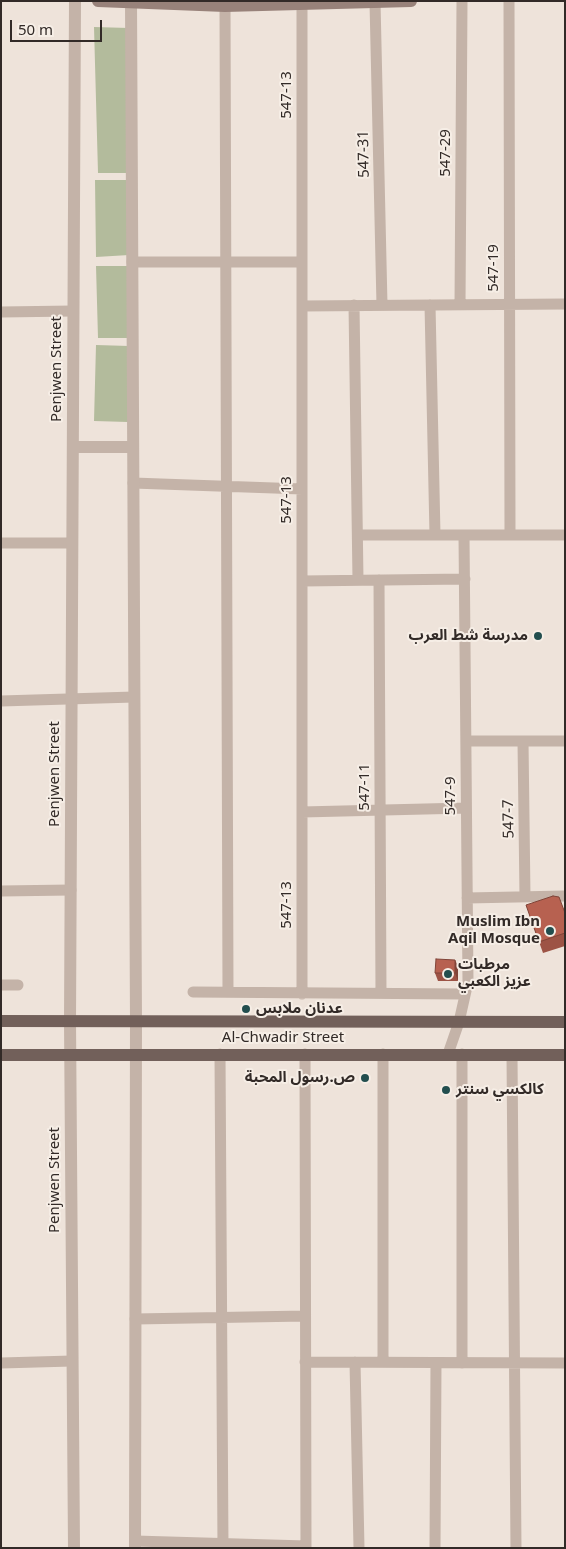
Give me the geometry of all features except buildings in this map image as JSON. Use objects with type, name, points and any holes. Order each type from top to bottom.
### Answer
[{"type":"main road","points":[[98,1],[225,6],[302,6],[411,1]]},
{"type":"main road","name":"Al-Chwadir Street","points":[[1,1021],[565,1022]]},
{"type":"main road","name":"Al-Chwadir Street","points":[[1,1055],[565,1055]]},
{"type":"street","name":"Penjwen Street","points":[[74,1548],[70,1022],[75,1]]},
{"type":"street","name":"547-29","points":[[460,305],[462,1]]},
{"type":"street","name":"547-19","points":[[509,1],[510,535]]},
{"type":"street","points":[[131,2],[136,1022],[135,1545],[306,1547],[305,1054]]},
{"type":"street","name":"547-31","points":[[376,2],[382,305]]},
{"type":"street","points":[[225,6],[228,992]]},
{"type":"street","name":"547-13","points":[[302,6],[302,994]]},
{"type":"street","points":[[132,262],[302,262]]},
{"type":"street","points":[[302,306],[565,304]]},
{"type":"street","points":[[354,305],[358,580]]},
{"type":"street","points":[[430,305],[435,535]]},
{"type":"street","points":[[1,312],[73,311]]},
{"type":"street","points":[[73,447],[133,447]]},
{"type":"street","points":[[133,483],[302,489]]},
{"type":"street","points":[[358,535],[565,535]]},
{"type":"street","name":"547-9","points":[[448,1054],[459,1022],[463,994],[468,982],[464,535]]},
{"type":"street","points":[[1,543],[72,543]]},
{"type":"street","points":[[302,581],[465,579]]},
{"type":"street","name":"547-11","points":[[379,580],[381,993]]},
{"type":"street","points":[[1,701],[134,696]]},
{"type":"street","points":[[466,741],[565,741]]},
{"type":"street","name":"547-7","points":[[524,741],[525,896]]},
{"type":"street","points":[[302,812],[466,808]]},
{"type":"street","points":[[1,891],[71,890]]},
{"type":"street","points":[[467,898],[565,896]]},
{"type":"street","points":[[1,985],[18,985]]},
{"type":"street","points":[[193,992],[463,994]]},
{"type":"street","points":[[220,1054],[223,1546]]},
{"type":"street","points":[[383,1054],[383,1362]]},
{"type":"street","points":[[462,1054],[462,1363]]},
{"type":"street","points":[[512,1055],[516,1548]]},
{"type":"street","points":[[135,1320],[222,1316],[305,1316]]},
{"type":"street","points":[[1,1362],[72,1362]]},
{"type":"street","points":[[306,1362],[565,1362]]},
{"type":"street","points":[[355,1362],[359,1548]]},
{"type":"street","points":[[435,1548],[436,1363]]},
{"type":"green space","points":[[94,27],[129,28],[128,173],[98,173]]},
{"type":"green space","points":[[95,180],[128,180],[129,255],[96,257]]},
{"type":"green space","points":[[96,266],[127,266],[129,338],[98,338]]},
{"type":"green space","points":[[96,345],[129,346],[128,422],[94,421]]},
{"type":"place","name":"مدرسة شط العرب","points":[[538,636]]},
{"type":"place","name":"Muslim Ibn Aqil Mosque","points":[[550,931]]},
{"type":"place","name":"مرطبات عزيز الكعبي","points":[[448,974]]},
{"type":"place","name":"عدنان ملابس","points":[[246,1009]]},
{"type":"place","name":"ص.رسول المحبة","points":[[365,1078]]},
{"type":"place","name":"كالكسي سنتر","points":[[446,1090]]}]
